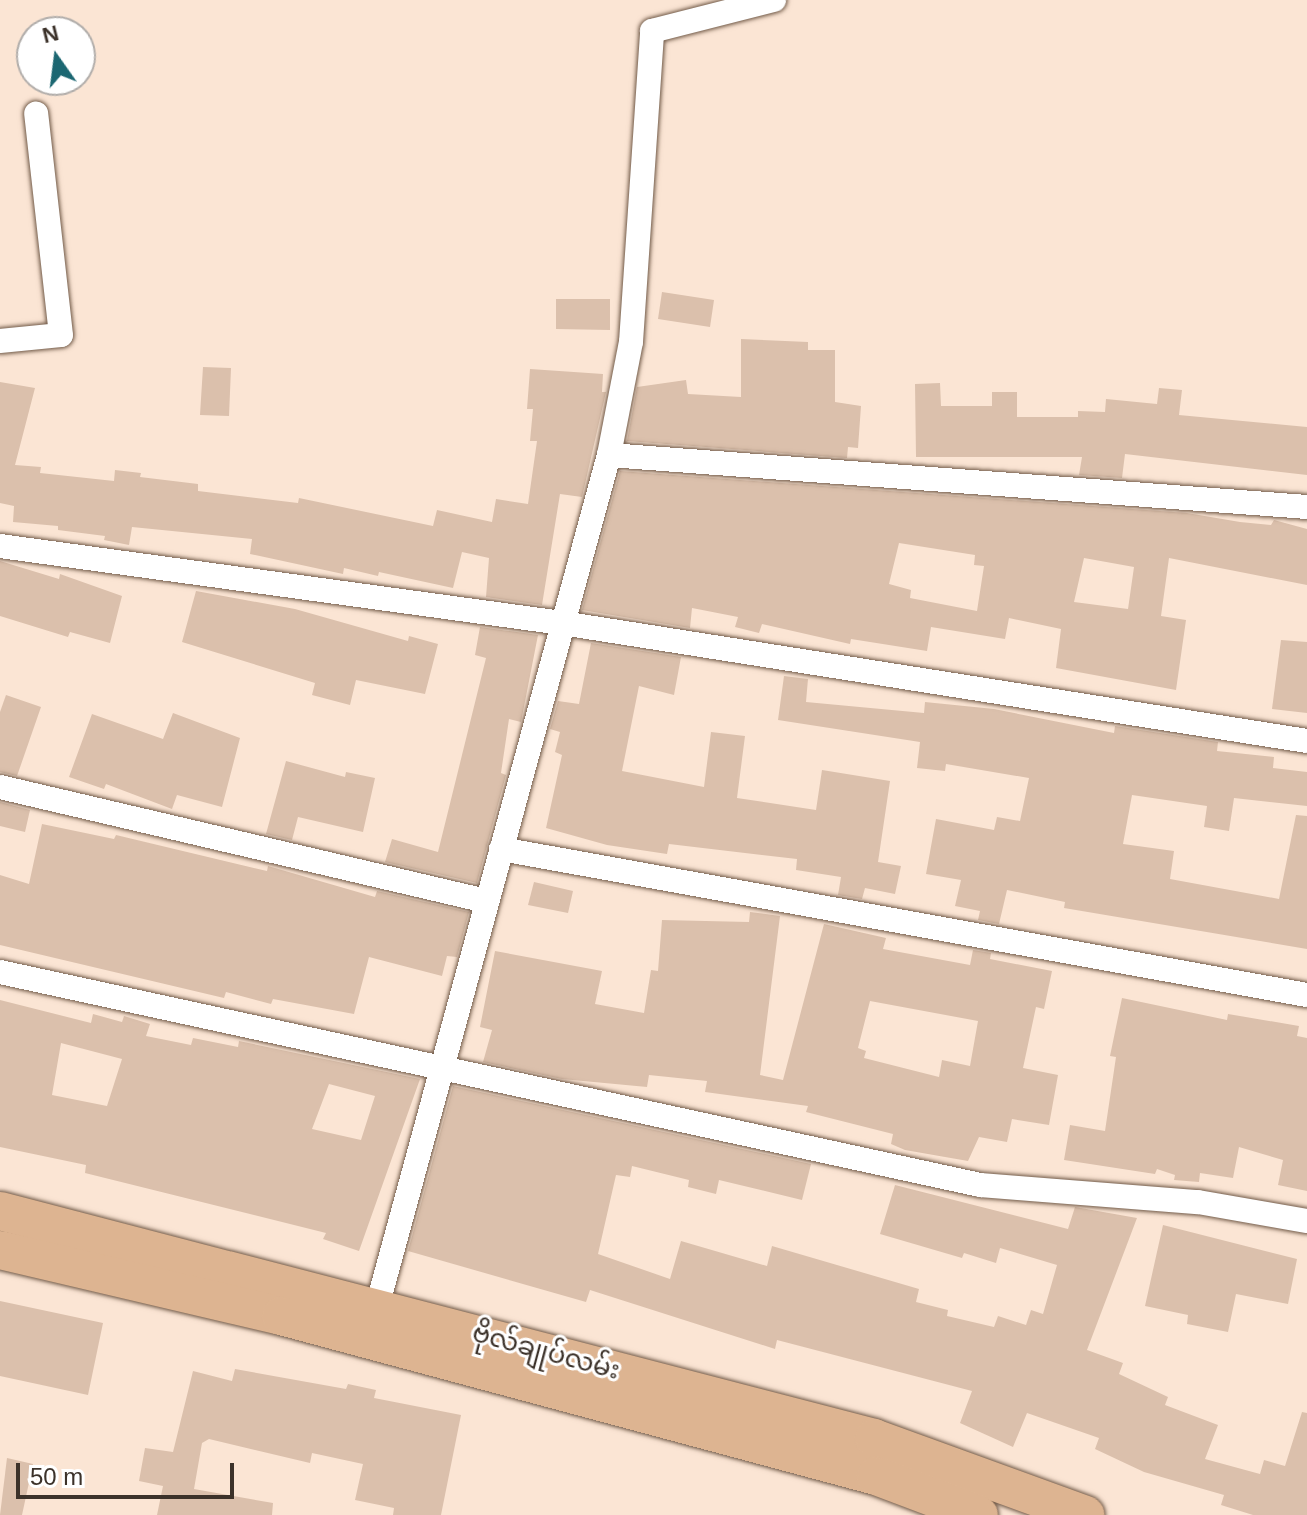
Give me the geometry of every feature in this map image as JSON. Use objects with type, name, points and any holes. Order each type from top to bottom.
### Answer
[{"type":"main road","name":"ဗိုလ်ချုပ်လမ်း","points":[[0,1211],[874,1438],[1085,1515]]},
{"type":"main road","name":"ဗိုလ်ချုပ်လမ်း","points":[[0,1250],[281,1316],[876,1476],[979,1515]]},
{"type":"street","points":[[377,1307],[609,455],[631,342],[652,31],[774,0]]},
{"type":"street","points":[[0,341],[61,335],[36,113]]},
{"type":"street","points":[[609,455],[1307,507]]},
{"type":"street","points":[[0,546],[562,623],[1307,741]]},
{"type":"street","points":[[0,787],[486,901]]},
{"type":"street","points":[[501,849],[1307,995]]},
{"type":"street","points":[[0,972],[441,1065],[980,1185],[1198,1202],[1307,1221]]},
{"type":"building","points":[[662,292],[714,300],[710,327],[658,319]]},
{"type":"building","points":[[556,299],[610,299],[610,330],[556,329]]},
{"type":"building","points":[[741,339],[808,342],[808,350],[835,350],[835,402],[861,406],[858,448],[848,447],[847,458],[627,441],[637,387],[686,380],[688,394],[741,397]]},
{"type":"building","points":[[203,367],[231,368],[229,416],[200,415]]},
{"type":"building","points":[[530,369],[603,374],[602,392],[606,392],[582,497],[560,494],[542,605],[486,597],[489,558],[462,552],[453,588],[379,572],[378,576],[344,568],[343,574],[250,554],[252,539],[132,527],[129,545],[104,540],[105,536],[58,530],[58,526],[13,522],[14,506],[0,503],[0,382],[35,388],[15,465],[41,467],[40,473],[114,481],[115,470],[141,473],[140,477],[198,484],[198,491],[298,503],[299,498],[433,526],[437,510],[492,522],[496,499],[528,504],[537,441],[530,441],[533,409],[527,409]]},
{"type":"building","points":[[940,383],[941,406],[992,406],[992,392],[1017,392],[1017,417],[1078,417],[1078,411],[1105,412],[1106,399],[1157,404],[1159,388],[1182,390],[1179,415],[1307,427],[1307,475],[1125,454],[1122,478],[1079,475],[1082,457],[916,457],[915,384]]},
{"type":"building","points":[[620,471],[1187,513],[1271,525],[1274,520],[1307,529],[1307,585],[1169,558],[1161,616],[1186,620],[1176,690],[1056,668],[1061,629],[1009,618],[1005,639],[931,627],[927,651],[851,639],[850,644],[762,624],[759,633],[735,627],[738,617],[692,608],[690,628],[582,610]],"holes":[[[899,543],[975,555],[974,565],[984,566],[977,611],[910,598],[911,590],[889,584]],[[1084,558],[1134,567],[1128,609],[1074,602]]]},
{"type":"building","points":[[0,561],[59,579],[60,574],[122,596],[110,643],[70,632],[68,637],[0,616]]},
{"type":"building","points":[[196,591],[295,609],[408,641],[409,636],[438,644],[425,694],[356,680],[350,705],[312,695],[315,683],[182,642]]},
{"type":"building","points":[[480,627],[538,635],[521,722],[509,719],[501,773],[506,775],[477,883],[385,862],[392,839],[438,852],[486,658],[475,655]]},
{"type":"building","points":[[1281,640],[1307,642],[1307,713],[1272,709]]},
{"type":"building","points":[[591,643],[681,657],[674,695],[639,686],[622,771],[704,787],[711,732],[745,736],[737,798],[816,810],[822,770],[890,781],[878,862],[901,866],[895,894],[865,888],[862,899],[838,895],[841,877],[796,870],[797,859],[669,844],[667,854],[607,845],[546,828],[562,755],[555,752],[560,732],[550,729],[558,701],[579,704]]},
{"type":"building","points":[[784,676],[808,679],[806,702],[924,713],[925,702],[994,709],[1114,733],[1115,726],[1218,742],[1217,751],[1274,757],[1273,768],[1307,772],[1307,806],[1234,798],[1229,831],[1204,827],[1207,806],[1132,795],[1123,844],[1174,851],[1170,879],[1279,899],[1296,815],[1307,816],[1307,949],[1064,908],[1065,902],[1007,890],[999,924],[978,920],[980,911],[955,906],[961,880],[926,874],[936,819],[994,830],[997,817],[1020,821],[1029,778],[946,764],[945,771],[917,768],[920,742],[778,720]]},
{"type":"building","points":[[6,695],[41,707],[17,776],[0,772],[0,712]]},
{"type":"building","points":[[173,713],[240,738],[222,807],[177,795],[172,809],[106,784],[104,789],[69,777],[92,714],[163,739]]},
{"type":"building","points":[[286,761],[345,777],[346,772],[375,778],[363,832],[298,817],[292,840],[266,834]]},
{"type":"building","points":[[0,802],[30,810],[25,832],[0,826]]},
{"type":"building","points":[[42,824],[114,839],[116,835],[267,871],[268,866],[375,897],[377,891],[469,912],[457,957],[447,956],[442,976],[369,957],[354,1014],[273,999],[271,1004],[226,992],[224,998],[0,945],[0,875],[29,884]]},
{"type":"building","points":[[534,882],[573,891],[568,913],[528,905]]},
{"type":"building","points":[[750,912],[780,916],[760,1075],[783,1080],[824,924],[886,938],[883,949],[970,965],[973,950],[991,953],[990,959],[1052,971],[1044,1009],[1036,1007],[1023,1068],[1058,1075],[1049,1125],[1012,1119],[1007,1142],[979,1137],[968,1161],[905,1150],[891,1144],[893,1134],[806,1112],[808,1106],[705,1092],[707,1081],[649,1075],[647,1087],[562,1079],[483,1062],[492,1030],[480,1027],[495,951],[602,971],[595,1004],[644,1013],[651,970],[658,971],[662,920],[749,922]],"holes":[[[870,1001],[978,1021],[970,1066],[942,1060],[939,1077],[864,1058],[866,1051],[858,1048]]]},
{"type":"building","points":[[1122,998],[1227,1020],[1228,1014],[1299,1026],[1297,1036],[1307,1038],[1307,1191],[1278,1185],[1283,1160],[1239,1147],[1233,1178],[1200,1173],[1199,1182],[1174,1180],[1175,1175],[1157,1169],[1155,1174],[1064,1160],[1070,1125],[1105,1131],[1116,1057],[1110,1056]]},
{"type":"building","points":[[0,1000],[91,1023],[93,1014],[122,1022],[124,1016],[150,1024],[146,1036],[191,1045],[193,1038],[238,1047],[239,1041],[420,1079],[359,1251],[323,1239],[326,1233],[85,1173],[86,1165],[0,1147]],"holes":[[[61,1043],[122,1059],[107,1106],[52,1095]],[[329,1084],[375,1096],[361,1140],[312,1129]]]},
{"type":"building","points":[[453,1086],[811,1164],[802,1200],[719,1180],[716,1194],[688,1187],[689,1180],[632,1166],[630,1177],[616,1175],[598,1254],[670,1279],[681,1241],[767,1266],[772,1246],[919,1289],[916,1302],[948,1310],[947,1316],[994,1327],[998,1316],[1026,1325],[1031,1310],[1043,1314],[1057,1265],[1000,1248],[996,1263],[964,1253],[962,1258],[880,1234],[895,1185],[1068,1229],[1075,1207],[1137,1218],[1087,1350],[1123,1363],[1119,1374],[1168,1397],[1165,1405],[1218,1425],[1205,1459],[1260,1474],[1264,1460],[1285,1466],[1302,1412],[1307,1413],[1307,1515],[1253,1515],[1221,1505],[1224,1495],[1144,1472],[1095,1449],[1099,1438],[1027,1413],[1013,1447],[960,1423],[972,1391],[777,1340],[775,1349],[590,1290],[586,1302],[408,1251]]},
{"type":"building","points":[[1163,1225],[1297,1259],[1288,1304],[1236,1294],[1228,1332],[1187,1324],[1188,1315],[1145,1306]]},
{"type":"building","points":[[0,1301],[103,1323],[88,1395],[0,1376]]},
{"type":"building","points":[[235,1369],[346,1389],[348,1384],[376,1390],[374,1398],[461,1415],[441,1515],[393,1515],[394,1508],[355,1500],[363,1464],[312,1453],[310,1463],[209,1439],[202,1443],[194,1489],[273,1503],[272,1515],[157,1515],[163,1486],[139,1481],[145,1448],[173,1452],[193,1371],[232,1381]]},
{"type":"building","points":[[7,1458],[33,1464],[22,1515],[0,1515]]}]
